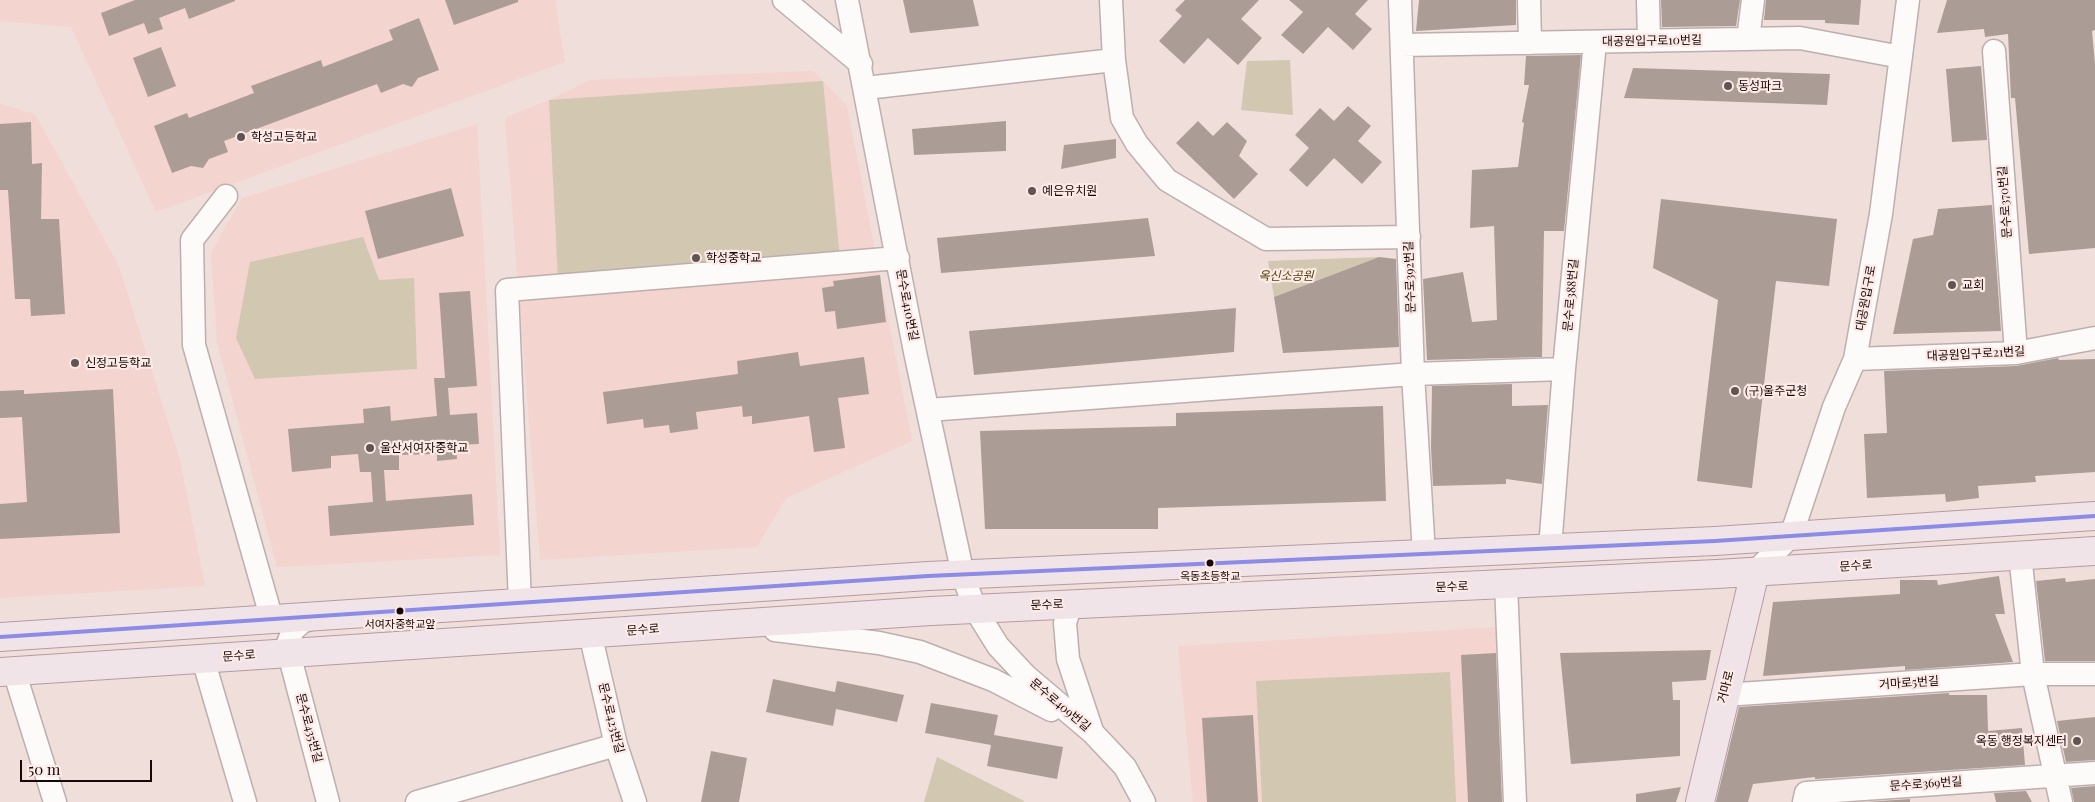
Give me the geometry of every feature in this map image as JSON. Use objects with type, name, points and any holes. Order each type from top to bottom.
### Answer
[{"type":"main road","points":[[0,637],[963,574],[1791,536],[2095,516]]},
{"type":"main road","name":"문수로","points":[[7,672],[975,609],[1755,572],[2095,551]]},
{"type":"main road","name":"거마로","points":[[1700,802],[1755,572]]},
{"type":"main road","points":[[131,629],[164,632],[172,637],[175,644],[171,652],[162,657],[132,664]]},
{"type":"street","points":[[784,0],[861,64]]},
{"type":"street","name":"문수로410번길","points":[[847,0],[866,88],[928,410],[963,574],[975,609]]},
{"type":"street","points":[[1111,0],[1114,60],[1122,118],[1137,144],[1167,180],[1266,239],[1409,237]]},
{"type":"street","name":"문수로392번길","points":[[1400,0],[1413,374],[1424,554]]},
{"type":"street","points":[[1529,0],[1530,43]]},
{"type":"street","points":[[1648,0],[1649,41]]},
{"type":"street","points":[[1748,39],[1753,0]]},
{"type":"street","name":"대공원입구로","points":[[1755,572],[1791,536],[1834,407],[1855,359],[1881,214],[1908,0]]},
{"type":"street","name":"대공원입구로10번길","points":[[1402,45],[1800,38],[1901,57]]},
{"type":"street","name":"문수로388번길","points":[[1550,548],[1564,369],[1594,42]]},
{"type":"street","name":"문수로370번길","points":[[1994,51],[2016,353]]},
{"type":"street","points":[[866,88],[1114,60]]},
{"type":"street","points":[[226,196],[192,240],[194,346],[272,620]]},
{"type":"street","points":[[520,603],[506,290],[898,258]]},
{"type":"street","name":"대공원입구로21번길","points":[[1855,359],[2016,353],[2095,338]]},
{"type":"street","points":[[928,410],[1413,374],[1564,369]]},
{"type":"street","points":[[2020,555],[2033,674],[2061,802]]},
{"type":"street","points":[[1506,584],[1515,802]]},
{"type":"street","points":[[1071,604],[1065,623],[1066,653],[1092,732]]},
{"type":"street","name":"문수로409번길","points":[[975,609],[998,646],[1026,676],[1092,732],[1125,767],[1144,802]]},
{"type":"street","points":[[289,653],[288,640],[292,630],[302,622],[316,617]]},
{"type":"street","points":[[724,624],[870,641],[920,652],[993,680],[1092,732]]},
{"type":"street","name":"문수로423번길","points":[[590,633],[616,745],[635,802]]},
{"type":"street","name":"문수로435번길","points":[[289,653],[328,802]]},
{"type":"street","points":[[203,659],[245,802]]},
{"type":"street","points":[[7,672],[55,802]]},
{"type":"street","name":"거마로5번길","points":[[1724,696],[2033,674],[2095,674]]},
{"type":"street","points":[[417,802],[616,745]]},
{"type":"street","name":"문수로369번길","points":[[1804,802],[1806,793],[2095,773]]},
{"type":"shaded area","name":"학성고등학교","points":[[0,0],[555,0],[565,62],[156,212],[71,27],[0,21]]},
{"type":"shaded area","name":"학성중학교","points":[[813,71],[847,106],[912,441],[786,498],[757,547],[540,560],[505,118],[549,100],[590,80]]},
{"type":"shaded area","name":"신정고등학교","points":[[0,104],[35,114],[119,266],[180,460],[205,586],[0,598]]},
{"type":"shaded area","name":"울산서여자중학교","points":[[477,124],[500,555],[277,567],[217,342],[211,253],[242,198]]},
{"type":"shaded area","points":[[1499,627],[1507,802],[1193,802],[1178,646]]},
{"type":"green space","points":[[1290,60],[1293,115],[1241,110],[1247,61]]},
{"type":"green space","points":[[823,81],[840,259],[558,280],[549,100]]},
{"type":"green space","points":[[363,237],[379,280],[414,278],[417,369],[255,379],[236,338],[250,262]]},
{"type":"green space","name":"옥신소공원","points":[[1379,257],[1274,297],[1268,261]]},
{"type":"green space","points":[[1450,672],[1456,802],[1262,802],[1256,681]]},
{"type":"green space","points":[[937,757],[1024,801],[1024,802],[924,802]]},
{"type":"building","points":[[135,0],[235,1],[189,19],[185,8],[159,18],[163,29],[148,34],[144,23],[109,36],[101,13]]},
{"type":"building","points":[[445,0],[518,0],[518,2],[454,25]]},
{"type":"building","points":[[903,0],[973,0],[979,26],[910,33]]},
{"type":"building","points":[[1185,0],[1259,0],[1241,19],[1262,38],[1238,65],[1208,38],[1184,64],[1159,41],[1182,16],[1175,10]]},
{"type":"building","points":[[1289,0],[1368,0],[1355,14],[1372,29],[1353,50],[1328,27],[1303,54],[1281,35],[1303,12]]},
{"type":"building","points":[[1419,0],[1516,0],[1516,25],[1416,31]]},
{"type":"building","points":[[1661,0],[1740,0],[1736,26],[1662,27]]},
{"type":"building","points":[[1766,0],[1861,0],[1859,25],[1825,23],[1825,20],[1764,20]]},
{"type":"building","points":[[1947,0],[2095,0],[2095,30],[2092,31],[2095,64],[2095,248],[2029,254],[2015,98],[2011,98],[2008,34],[1985,37],[1984,29],[1937,33]]},
{"type":"building","points":[[419,18],[439,70],[418,78],[412,87],[403,84],[381,93],[377,84],[224,141],[228,152],[209,159],[203,168],[191,166],[172,173],[154,126],[187,113],[189,118],[254,93],[251,86],[321,60],[323,67],[393,40],[389,30]]},
{"type":"building","points":[[161,47],[176,86],[148,97],[133,58]]},
{"type":"building","points":[[1581,55],[1564,231],[1544,231],[1542,357],[1427,360],[1423,279],[1463,272],[1472,322],[1497,320],[1494,226],[1470,228],[1472,170],[1518,167],[1524,123],[1522,122],[1529,85],[1524,85],[1526,56]]},
{"type":"building","points":[[1981,66],[1987,140],[1952,142],[1946,69]]},
{"type":"building","name":"동성파크","points":[[1633,68],[1830,74],[1827,105],[1624,98]]},
{"type":"building","points":[[1348,106],[1371,126],[1358,141],[1382,162],[1362,184],[1334,158],[1307,187],[1289,170],[1309,148],[1295,135],[1320,108],[1334,121]]},
{"type":"building","points":[[1006,121],[1006,151],[914,155],[912,129]]},
{"type":"building","points":[[1198,121],[1213,136],[1227,122],[1247,141],[1239,156],[1258,174],[1234,199],[1176,143]]},
{"type":"building","points":[[31,122],[32,164],[42,163],[41,219],[59,219],[65,314],[31,316],[30,299],[15,299],[8,190],[0,190],[0,124]]},
{"type":"building","points":[[1116,139],[1116,158],[1061,169],[1064,145]]},
{"type":"building","points":[[451,188],[464,236],[378,259],[365,211]]},
{"type":"building","name":"(구)울주군청","points":[[1661,199],[1837,219],[1829,286],[1776,281],[1752,488],[1697,481],[1718,300],[1653,268]]},
{"type":"building","name":"교회","points":[[1992,205],[2001,331],[1893,334],[1913,239],[1933,235],[1938,209]]},
{"type":"building","points":[[1148,218],[1155,256],[941,273],[937,238]]},
{"type":"building","points":[[1379,257],[1396,259],[1399,347],[1283,353],[1274,297]]},
{"type":"building","points":[[880,275],[886,322],[837,329],[835,311],[825,312],[822,288],[834,286],[833,281]]},
{"type":"building","points":[[470,291],[477,386],[448,388],[450,415],[477,413],[479,444],[456,445],[457,459],[437,461],[437,454],[399,455],[399,470],[384,470],[386,501],[472,494],[474,525],[330,536],[328,506],[373,502],[371,472],[360,472],[358,454],[331,456],[331,468],[292,472],[288,429],[364,423],[363,409],[390,406],[391,421],[437,416],[434,378],[445,378],[439,293]]},
{"type":"building","points":[[1236,308],[1234,352],[974,375],[969,331]]},
{"type":"building","points":[[798,352],[800,366],[864,357],[869,394],[838,398],[845,448],[814,452],[809,416],[752,424],[752,416],[743,417],[742,406],[696,412],[698,429],[670,433],[669,425],[644,428],[643,419],[607,424],[603,392],[738,374],[737,361]]},
{"type":"building","points":[[2058,358],[2059,360],[2095,359],[2095,472],[2035,476],[2036,482],[1978,486],[1979,498],[1946,502],[1945,494],[1867,498],[1864,434],[1887,433],[1884,371],[2016,366]]},
{"type":"building","points":[[1512,384],[1512,406],[1548,405],[1542,484],[1506,479],[1506,484],[1433,486],[1431,447],[1432,386]]},
{"type":"building","points":[[113,389],[120,533],[0,539],[0,504],[27,502],[22,417],[0,418],[0,391],[24,390],[24,394]]},
{"type":"building","points":[[1383,406],[1386,501],[1158,508],[1158,529],[985,529],[980,431],[1176,426],[1176,413]]},
{"type":"building","points":[[1999,576],[2005,614],[1995,614],[2013,662],[1905,670],[1905,666],[1763,676],[1773,602],[1900,594],[1900,580],[1937,580],[1938,585]]},
{"type":"building","points":[[2065,578],[2066,582],[2095,579],[2095,661],[2045,661],[2036,581]]},
{"type":"building","points":[[1711,650],[1706,680],[1672,682],[1673,700],[1680,700],[1680,756],[1571,764],[1560,653]]},
{"type":"building","points":[[1496,653],[1502,802],[1468,802],[1461,655]]},
{"type":"building","points":[[773,679],[835,692],[837,681],[904,695],[897,722],[836,709],[833,726],[766,712]]},
{"type":"building","points":[[1949,693],[1949,695],[1987,695],[1988,731],[2022,728],[2025,765],[1815,779],[1815,777],[1753,784],[1748,802],[1716,802],[1739,707]]},
{"type":"building","points":[[931,703],[998,715],[994,735],[1063,747],[1057,779],[987,766],[991,745],[925,733]]},
{"type":"building","points":[[1253,715],[1258,802],[1207,802],[1202,718]]},
{"type":"building","name":"옥동 행정복지센터","points":[[2095,717],[2095,760],[2066,762],[2057,721]]},
{"type":"building","points":[[711,751],[747,758],[739,802],[701,802]]},
{"type":"building","points":[[2095,786],[2095,802],[2074,802],[2071,788]]},
{"type":"building","points":[[1681,787],[1676,802],[1636,802],[1636,794]]},
{"type":"building","points":[[2026,791],[2032,802],[1996,802],[1994,793]]},
{"type":"building","points":[[1910,799],[1910,802],[1866,802]]},
{"type":"transit line","points":[[0,637],[928,576],[1715,541],[2095,516]]},
{"type":"place","name":"동성파크","points":[[1728,86]]},
{"type":"place","name":"학성고등학교","points":[[241,137]]},
{"type":"place","name":"예은유치원","points":[[1032,191]]},
{"type":"place","name":"학성중학교","points":[[696,258]]},
{"type":"place","name":"교회","points":[[1952,285]]},
{"type":"place","name":"신정고등학교","points":[[75,363]]},
{"type":"place","name":"(구)울주군청","points":[[1735,391]]},
{"type":"place","name":"울산서여자중학교","points":[[370,448]]},
{"type":"place","name":"옥동초등학교","points":[[1210,563]]},
{"type":"place","name":"서여자중학교앞","points":[[400,611]]},
{"type":"place","name":"옥동 행정복지센터","points":[[2077,741]]}]
